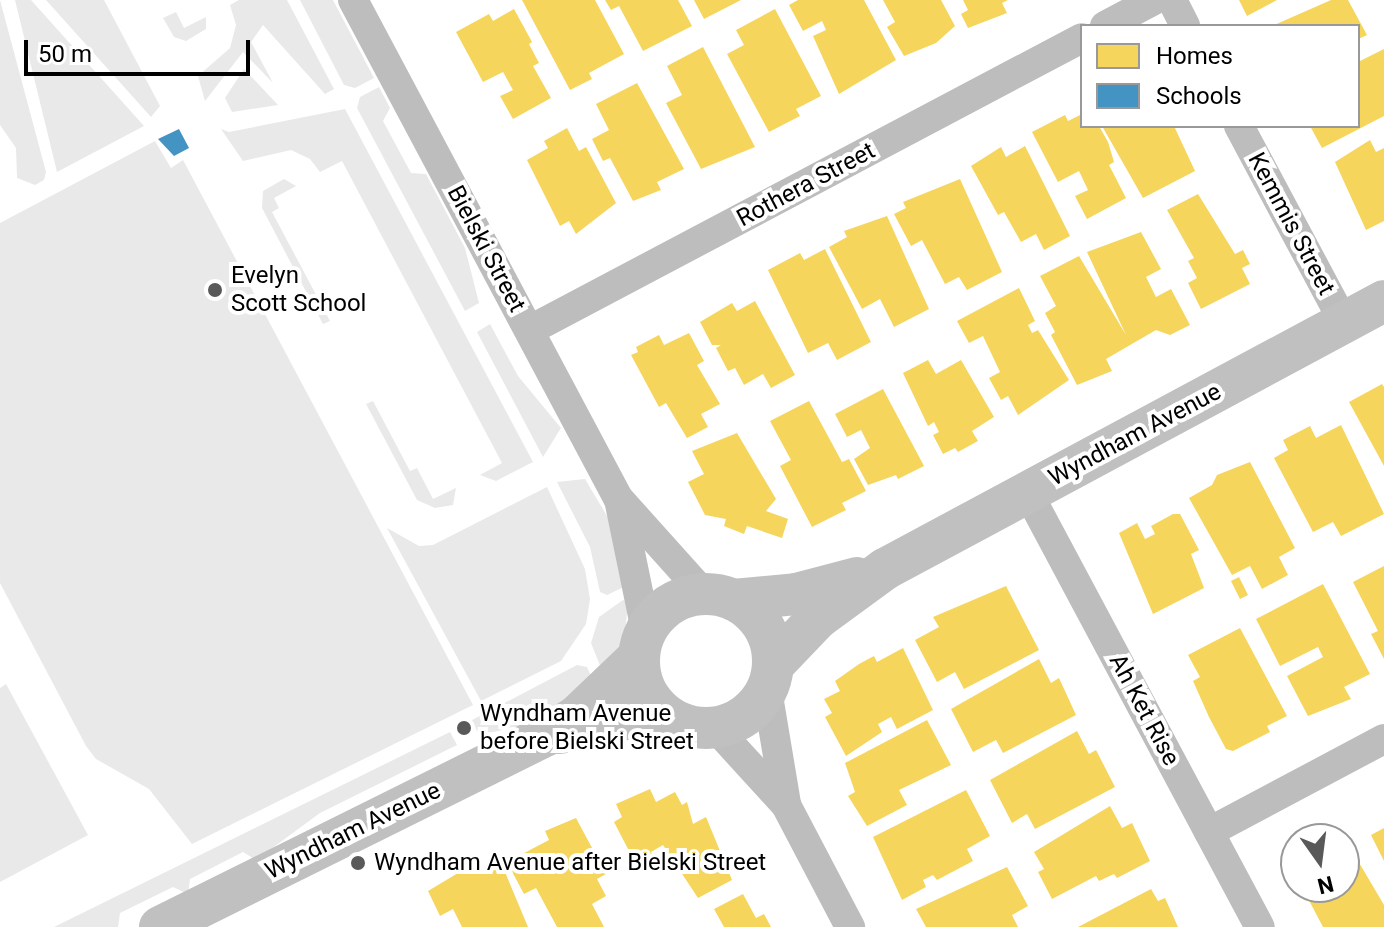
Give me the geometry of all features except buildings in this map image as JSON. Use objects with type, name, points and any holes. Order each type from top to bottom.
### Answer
[{"type":"street","points":[[1109,24],[1154,0]]},
{"type":"street","points":[[1172,0],[1184,24]]},
{"type":"street","name":"Bielski Street","points":[[364,4],[618,498],[719,597]]},
{"type":"street","name":"Rothera Street","points":[[530,330],[1080,39]]},
{"type":"street","name":"Kemmis Street","points":[[1240,128],[1344,323]]},
{"type":"street","name":"Wyndham Avenue","points":[[770,677],[818,618],[885,569],[1384,301]]},
{"type":"street","name":"Ah Ket Rise","points":[[1028,493],[1260,927]]},
{"type":"street","name":"Bielski Street","points":[[618,498],[642,644]]},
{"type":"street","name":"Wyndham Avenue","points":[[719,597],[813,591],[885,569]]},
{"type":"street","points":[[786,805],[764,626],[719,597],[670,604],[642,644],[647,694],[690,724],[722,735],[786,805],[850,927]]},
{"type":"street","name":"Wyndham Avenue","points":[[160,927],[547,735],[577,716],[642,644]]},
{"type":"street","points":[[690,724],[743,718],[770,677]]},
{"type":"street","name":"Wyndham Avenue","points":[[547,735],[637,717],[690,724]]},
{"type":"street","points":[[1209,832],[1384,739]]},
{"type":"shaded area","points":[[0,0],[46,172],[44,180],[35,185],[17,178],[16,148],[0,125]]},
{"type":"shaded area","points":[[15,0],[31,0],[144,126],[57,172]]},
{"type":"shaded area","points":[[46,0],[104,0],[160,106],[151,117]]},
{"type":"shaded area","points":[[239,0],[287,0],[334,89],[325,94],[263,25],[251,42],[273,83],[243,52],[205,101],[198,76],[230,48],[236,25],[230,5]]},
{"type":"shaded area","points":[[300,0],[333,0],[374,78],[355,88],[344,85]]},
{"type":"shaded area","points":[[176,12],[184,28],[206,17],[206,29],[186,41],[174,37],[163,18]]},
{"type":"shaded area","points":[[244,69],[278,105],[232,112],[225,98]]},
{"type":"shaded area","points":[[379,87],[390,108],[383,121],[411,173],[426,174],[465,248],[479,303],[465,311],[357,108],[360,97]]},
{"type":"shaded area","points":[[345,109],[533,462],[496,481],[480,475],[502,463],[342,161],[320,172],[310,159],[291,150],[243,161],[221,129],[229,132]]},
{"type":"shaded area","points":[[155,141],[171,168],[183,160],[473,705],[192,844],[149,789],[96,759],[86,746],[0,583],[0,223]]},
{"type":"shaded area","points":[[284,179],[296,186],[274,198],[279,208],[272,212],[330,321],[323,324],[262,208],[263,191]]},
{"type":"shaded area","points":[[490,324],[518,376],[561,428],[543,457],[477,332]]},
{"type":"shaded area","points":[[373,401],[410,471],[417,468],[433,499],[456,488],[453,505],[435,508],[417,500],[366,404]]},
{"type":"shaded area","points":[[585,479],[610,521],[628,585],[607,595],[600,592],[590,547],[557,482]]},
{"type":"shaded area","points":[[547,487],[585,569],[590,599],[586,624],[561,661],[481,701],[387,528],[419,546],[433,545]]},
{"type":"shaded area","points":[[623,600],[628,602],[624,644],[603,673],[591,643],[599,617]]},
{"type":"shaded area","points":[[577,665],[587,667],[596,687],[526,725],[479,735],[472,720]]},
{"type":"shaded area","points":[[6,684],[88,835],[0,882],[0,688]]},
{"type":"shaded area","points":[[450,732],[457,745],[320,813],[256,860],[243,852],[190,879],[188,894],[173,887],[120,913],[118,927],[54,927]]},
{"type":"place","name":"Evelyn Scott School","points":[[215,290]]},
{"type":"place","name":"Wyndham Avenue before Bielski Street","points":[[464,728]]},
{"type":"place","name":"Wyndham Avenue after Bielski Street","points":[[358,863]]}]
